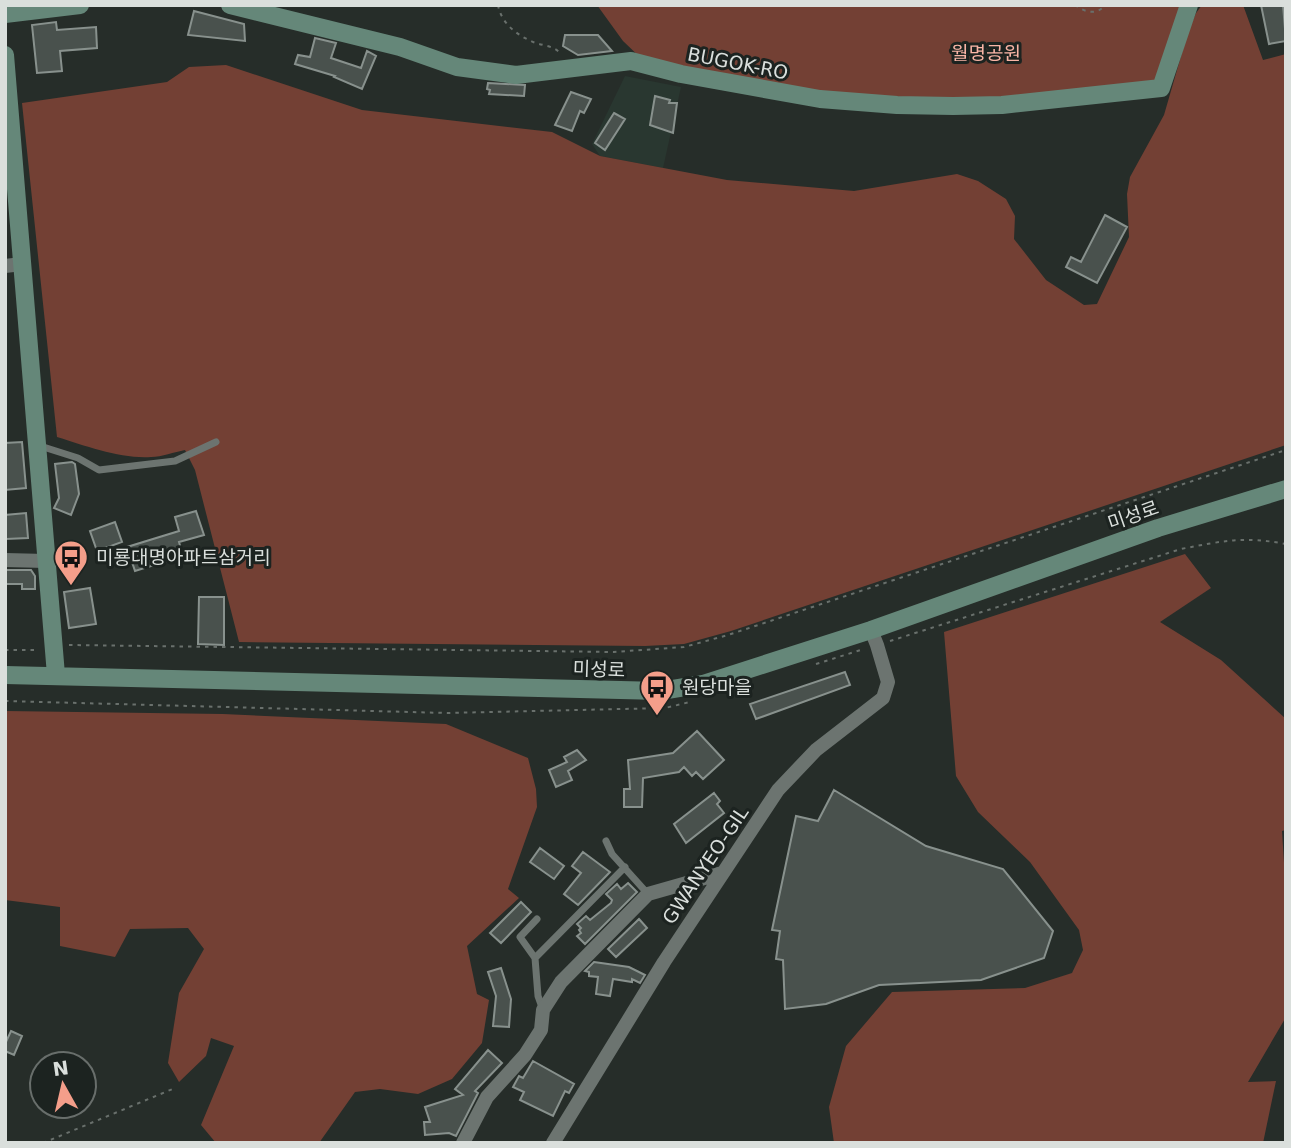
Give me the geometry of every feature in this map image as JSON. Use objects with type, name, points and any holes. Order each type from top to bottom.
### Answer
[{"type":"street","points":[[5,14],[80,5]]},
{"type":"street","name":"BUGOK-RO","points":[[230,5],[400,47],[457,67],[516,75],[631,61],[763,90],[831,100],[897,105],[1002,105],[1161,88],[1189,5]]},
{"type":"street","points":[[5,55],[13,265],[37,445],[56,675]]},
{"type":"street","name":"미성로","points":[[5,675],[661,691],[703,684],[874,638],[1157,528],[1286,489]]},
{"type":"street","points":[[5,560],[46,561]]},
{"type":"street","name":"GWANYEO-GIL","points":[[553,1143],[664,962],[778,790],[816,750],[883,698],[888,682],[874,638]]},
{"type":"street","points":[[463,1143],[487,1097],[525,1055],[541,1030],[543,1010],[561,982],[648,894],[722,873]]},
{"type":"lane","points":[[37,445],[78,458],[99,470],[175,461],[216,442]]},
{"type":"lane","points":[[606,841],[612,854],[648,894]]},
{"type":"lane","points":[[536,958],[625,867]]},
{"type":"lane","points":[[537,919],[520,937],[536,958],[538,996],[543,1010]]},
{"type":"path","points":[[498,5],[500,15],[512,30],[531,41],[557,49],[572,69]]},
{"type":"path","points":[[1075,5],[1092,12],[1105,5]]},
{"type":"path","points":[[5,650],[45,651],[53,645],[614,652],[684,647],[728,635],[1286,450]]},
{"type":"path","points":[[807,667],[874,638],[1181,549],[1227,540],[1256,538],[1286,544]]},
{"type":"path","points":[[5,701],[447,713],[665,708],[701,699]]},
{"type":"path","points":[[43,1143],[175,1088]]},
{"type":"shaded area","points":[[625,76],[681,87],[663,168],[600,156],[592,144]]},
{"type":"green space","name":"월명공원","points":[[597,5],[1184,5],[1159,79],[1147,87],[1001,102],[822,93],[645,62],[623,41]]},
{"type":"green space","points":[[1202,5],[1243,5],[1263,60],[1286,54],[1286,445],[731,631],[684,644],[645,646],[239,642],[195,470],[185,450],[155,457],[128,456],[57,437],[22,103],[167,82],[189,67],[226,65],[362,110],[552,132],[600,156],[727,180],[854,191],[957,174],[978,181],[1006,199],[1015,216],[1014,239],[1046,280],[1084,305],[1097,304],[1129,237],[1127,194],[1130,177],[1164,115],[1188,32]]},
{"type":"green space","points":[[1185,554],[1211,588],[1160,622],[1221,660],[1286,719],[1286,830],[1282,831],[1286,894],[1286,1017],[1248,1082],[1276,1081],[1263,1143],[834,1143],[829,1107],[846,1046],[892,992],[1025,988],[1072,973],[1083,950],[1079,930],[1030,862],[978,812],[956,776],[944,632]]},
{"type":"green space","points":[[5,711],[223,714],[446,724],[528,758],[536,789],[537,807],[508,889],[519,898],[467,946],[477,994],[489,1000],[482,1043],[452,1079],[418,1094],[380,1089],[355,1092],[319,1143],[216,1143],[201,1125],[234,1046],[211,1038],[206,1056],[179,1082],[168,1063],[179,993],[204,949],[188,928],[130,929],[115,957],[60,946],[60,907],[5,900]]},
{"type":"building","points":[[1261,5],[1283,5],[1286,41],[1269,44]]},
{"type":"building","points":[[194,11],[244,24],[245,41],[188,35]]},
{"type":"building","points":[[56,22],[57,30],[96,27],[97,48],[60,51],[62,71],[37,73],[32,25]]},
{"type":"building","points":[[565,35],[598,35],[612,51],[578,55],[563,46]]},
{"type":"building","points":[[315,38],[336,43],[331,58],[361,68],[367,51],[376,56],[362,89],[335,76],[295,64],[298,55],[310,57]]},
{"type":"building","points":[[488,83],[525,85],[524,96],[489,94]]},
{"type":"building","points":[[571,92],[591,99],[584,113],[580,111],[572,131],[555,125]]},
{"type":"building","points":[[655,96],[670,100],[669,103],[677,103],[673,133],[650,125]]},
{"type":"building","points":[[614,113],[625,119],[605,150],[595,143]]},
{"type":"building","points":[[1105,215],[1127,227],[1097,283],[1066,267],[1071,257],[1081,262]]},
{"type":"building","points":[[22,442],[26,488],[5,490],[5,443]]},
{"type":"building","points":[[55,464],[75,464],[79,494],[71,515],[54,508],[59,498]]},
{"type":"building","points":[[196,511],[204,535],[179,542],[183,556],[135,571],[127,547],[179,531],[175,517]]},
{"type":"building","points":[[26,513],[28,538],[6,539],[5,515]]},
{"type":"building","points":[[115,522],[122,542],[97,551],[90,531]]},
{"type":"building","points":[[5,570],[31,570],[35,576],[35,589],[22,589],[22,584],[5,584]]},
{"type":"building","points":[[90,588],[96,624],[69,628],[64,592]]},
{"type":"building","points":[[199,597],[224,597],[224,645],[198,644]]},
{"type":"building","points":[[845,672],[850,685],[756,719],[750,704]]},
{"type":"building","points":[[697,731],[724,760],[703,779],[696,772],[692,776],[684,767],[679,772],[643,778],[642,807],[624,807],[624,789],[630,789],[628,760],[673,753]]},
{"type":"building","points":[[577,750],[586,760],[568,771],[572,780],[556,787],[549,770],[567,762],[564,757]]},
{"type":"building","points":[[834,790],[926,846],[1003,869],[1053,931],[1044,958],[981,980],[879,985],[826,1004],[785,1009],[783,960],[776,959],[780,931],[772,930],[796,816],[818,821]]},
{"type":"building","points":[[714,793],[720,801],[717,804],[724,813],[686,843],[674,824]]},
{"type":"building","points":[[540,848],[564,866],[554,879],[530,862]]},
{"type":"building","points":[[583,852],[610,872],[578,905],[564,894],[581,873],[572,866]]},
{"type":"building","points":[[628,883],[637,892],[585,944],[577,936],[581,933],[581,928],[577,924],[586,916],[590,920],[611,903],[612,900],[606,894],[617,884],[621,889]]},
{"type":"building","points":[[521,902],[531,912],[501,943],[490,933]]},
{"type":"building","points":[[639,919],[647,928],[616,957],[608,949]]},
{"type":"building","points":[[594,962],[629,967],[645,975],[640,983],[632,979],[632,982],[613,979],[610,996],[596,994],[598,977],[589,976],[589,972],[585,971]]},
{"type":"building","points":[[501,968],[511,999],[509,1027],[493,1026],[496,996],[488,972]]},
{"type":"building","points":[[11,1031],[22,1036],[14,1055],[5,1051]]},
{"type":"building","points":[[488,1050],[502,1063],[475,1091],[478,1093],[456,1136],[449,1133],[425,1135],[424,1122],[430,1122],[425,1107],[463,1095],[455,1089]]},
{"type":"building","points":[[533,1061],[574,1084],[569,1093],[565,1091],[553,1116],[520,1100],[524,1092],[513,1087],[519,1076],[523,1078]]},
{"type":"place","name":"미룡대명아파트삼거리","points":[[71,587]]},
{"type":"place","name":"원당마을","points":[[657,717]]}]
